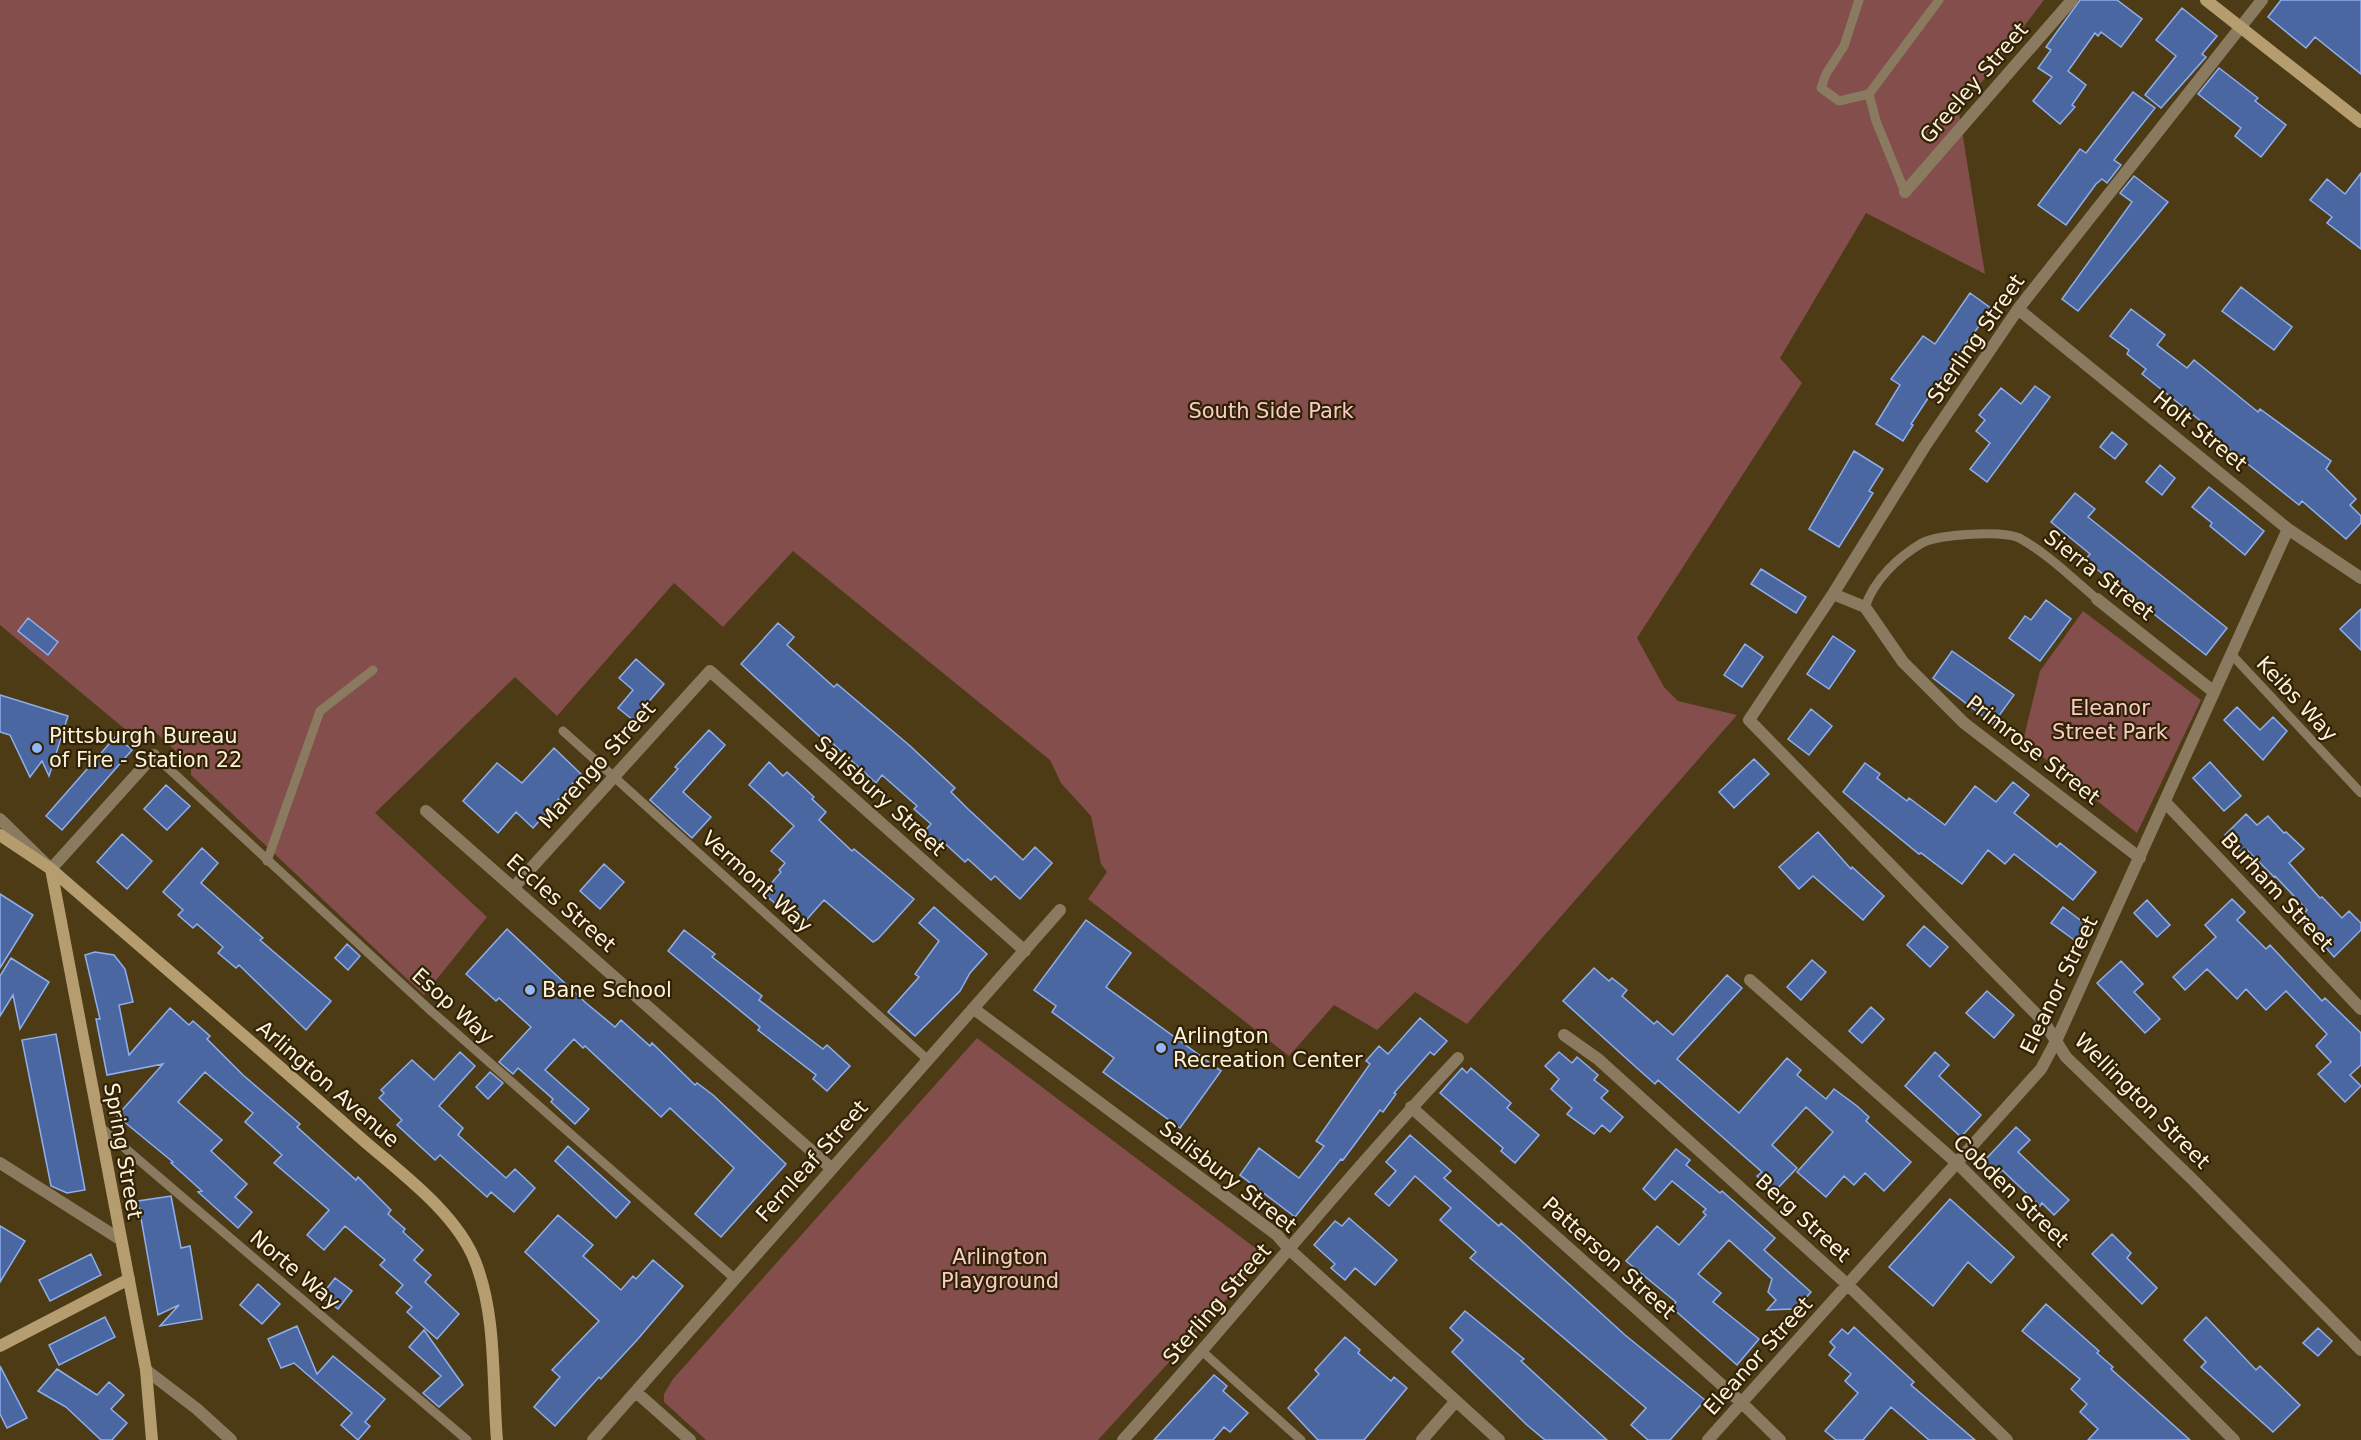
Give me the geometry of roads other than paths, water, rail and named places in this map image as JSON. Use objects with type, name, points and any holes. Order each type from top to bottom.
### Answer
[{"type":"street","name":"Greeley Street","points":[[1905,192],[2072,0]]},
{"type":"street","points":[[2206,0],[2361,122]]},
{"type":"street","name":"Sterling Street","points":[[1749,720],[1833,594],[1925,446],[2018,309],[2262,0]]},
{"type":"street","name":"Holt Street","points":[[2018,309],[2288,530],[2361,578]]},
{"type":"street","name":"Eleanor Street","points":[[1708,1440],[1849,1286],[2041,1069],[2140,858],[2288,530]]},
{"type":"street","points":[[1833,594],[1865,607]]},
{"type":"street","name":"Sierra Street","points":[[2097,598],[2214,692]]},
{"type":"street","name":"Primrose Street","points":[[1865,607],[1904,662],[1964,723],[2140,858]]},
{"type":"street","name":"Marengo Street","points":[[514,887],[710,671]]},
{"type":"street","name":"Salisbury Street","points":[[710,671],[1025,951]]},
{"type":"street","name":"Wellington Street","points":[[1749,720],[2044,1022],[2066,1057],[2193,1180],[2361,1350]]},
{"type":"street","points":[[0,819],[51,868],[154,755]]},
{"type":"street","name":"Burham Street","points":[[2165,802],[2361,1009]]},
{"type":"street","name":"Eccles Street","points":[[426,811],[832,1169]]},
{"type":"street","name":"Arlington Avenue","points":[[0,835],[51,868],[336,1116],[439,1209],[460,1234],[475,1261],[486,1303],[497,1440]]},
{"type":"street","name":"Spring Street","points":[[51,868],[118,1238],[129,1279],[146,1370],[152,1440]]},
{"type":"street","name":"Fernleaf Street","points":[[593,1440],[1060,910]]},
{"type":"street","name":"Cobden Street","points":[[1750,980],[1958,1164],[2234,1440]]},
{"type":"street","name":"Salisbury Street","points":[[974,1009],[1277,1235],[1290,1250],[1499,1440]]},
{"type":"street","name":"Berg Street","points":[[1564,1035],[1598,1059],[1849,1286],[2007,1440]]},
{"type":"street","name":"Sterling Street","points":[[1123,1440],[1203,1352],[1411,1107],[1458,1058]]},
{"type":"street","name":"Patterson Street","points":[[1411,1107],[1742,1403],[1780,1440]]},
{"type":"street","points":[[0,1162],[118,1238]]},
{"type":"street","points":[[0,1346],[129,1279]]},
{"type":"street","points":[[146,1370],[197,1409],[231,1440]]},
{"type":"street","points":[[636,1392],[690,1440]]},
{"type":"street","points":[[1422,1440],[1455,1402]]},
{"type":"lane","points":[[1859,0],[1844,46],[1826,74],[1821,88],[1839,101],[1869,94],[1939,0]]},
{"type":"lane","points":[[1869,94],[1905,192]]},
{"type":"lane","name":"Sierra Street","points":[[1865,607],[1869,595],[1887,569],[1923,542],[1989,533],[2019,538],[2097,598]]},
{"type":"lane","name":"Keibs Way","points":[[2232,655],[2361,793]]},
{"type":"lane","points":[[267,861],[320,711],[373,670]]},
{"type":"lane","name":"Vermont Way","points":[[563,731],[927,1059]]},
{"type":"lane","name":"Esop Way","points":[[154,755],[439,1018],[734,1278]]},
{"type":"lane","name":"Norte Way","points":[[99,1126],[467,1440]]},
{"type":"lane","points":[[1203,1352],[1301,1440]]},
{"type":"place","name":"Pittsburgh Bureau of Fire - Station 22","points":[[37,748]]},
{"type":"place","name":"Bane School","points":[[530,990]]},
{"type":"place","name":"Arlington Recreation Center","points":[[1161,1048]]},
{"type":"park label","name":"South Side Park","points":[[1271,411]]},
{"type":"park label","name":"Eleanor Street Park","points":[[2110,720]]},
{"type":"park label","name":"Arlington Playground","points":[[1000,1269]]}]
